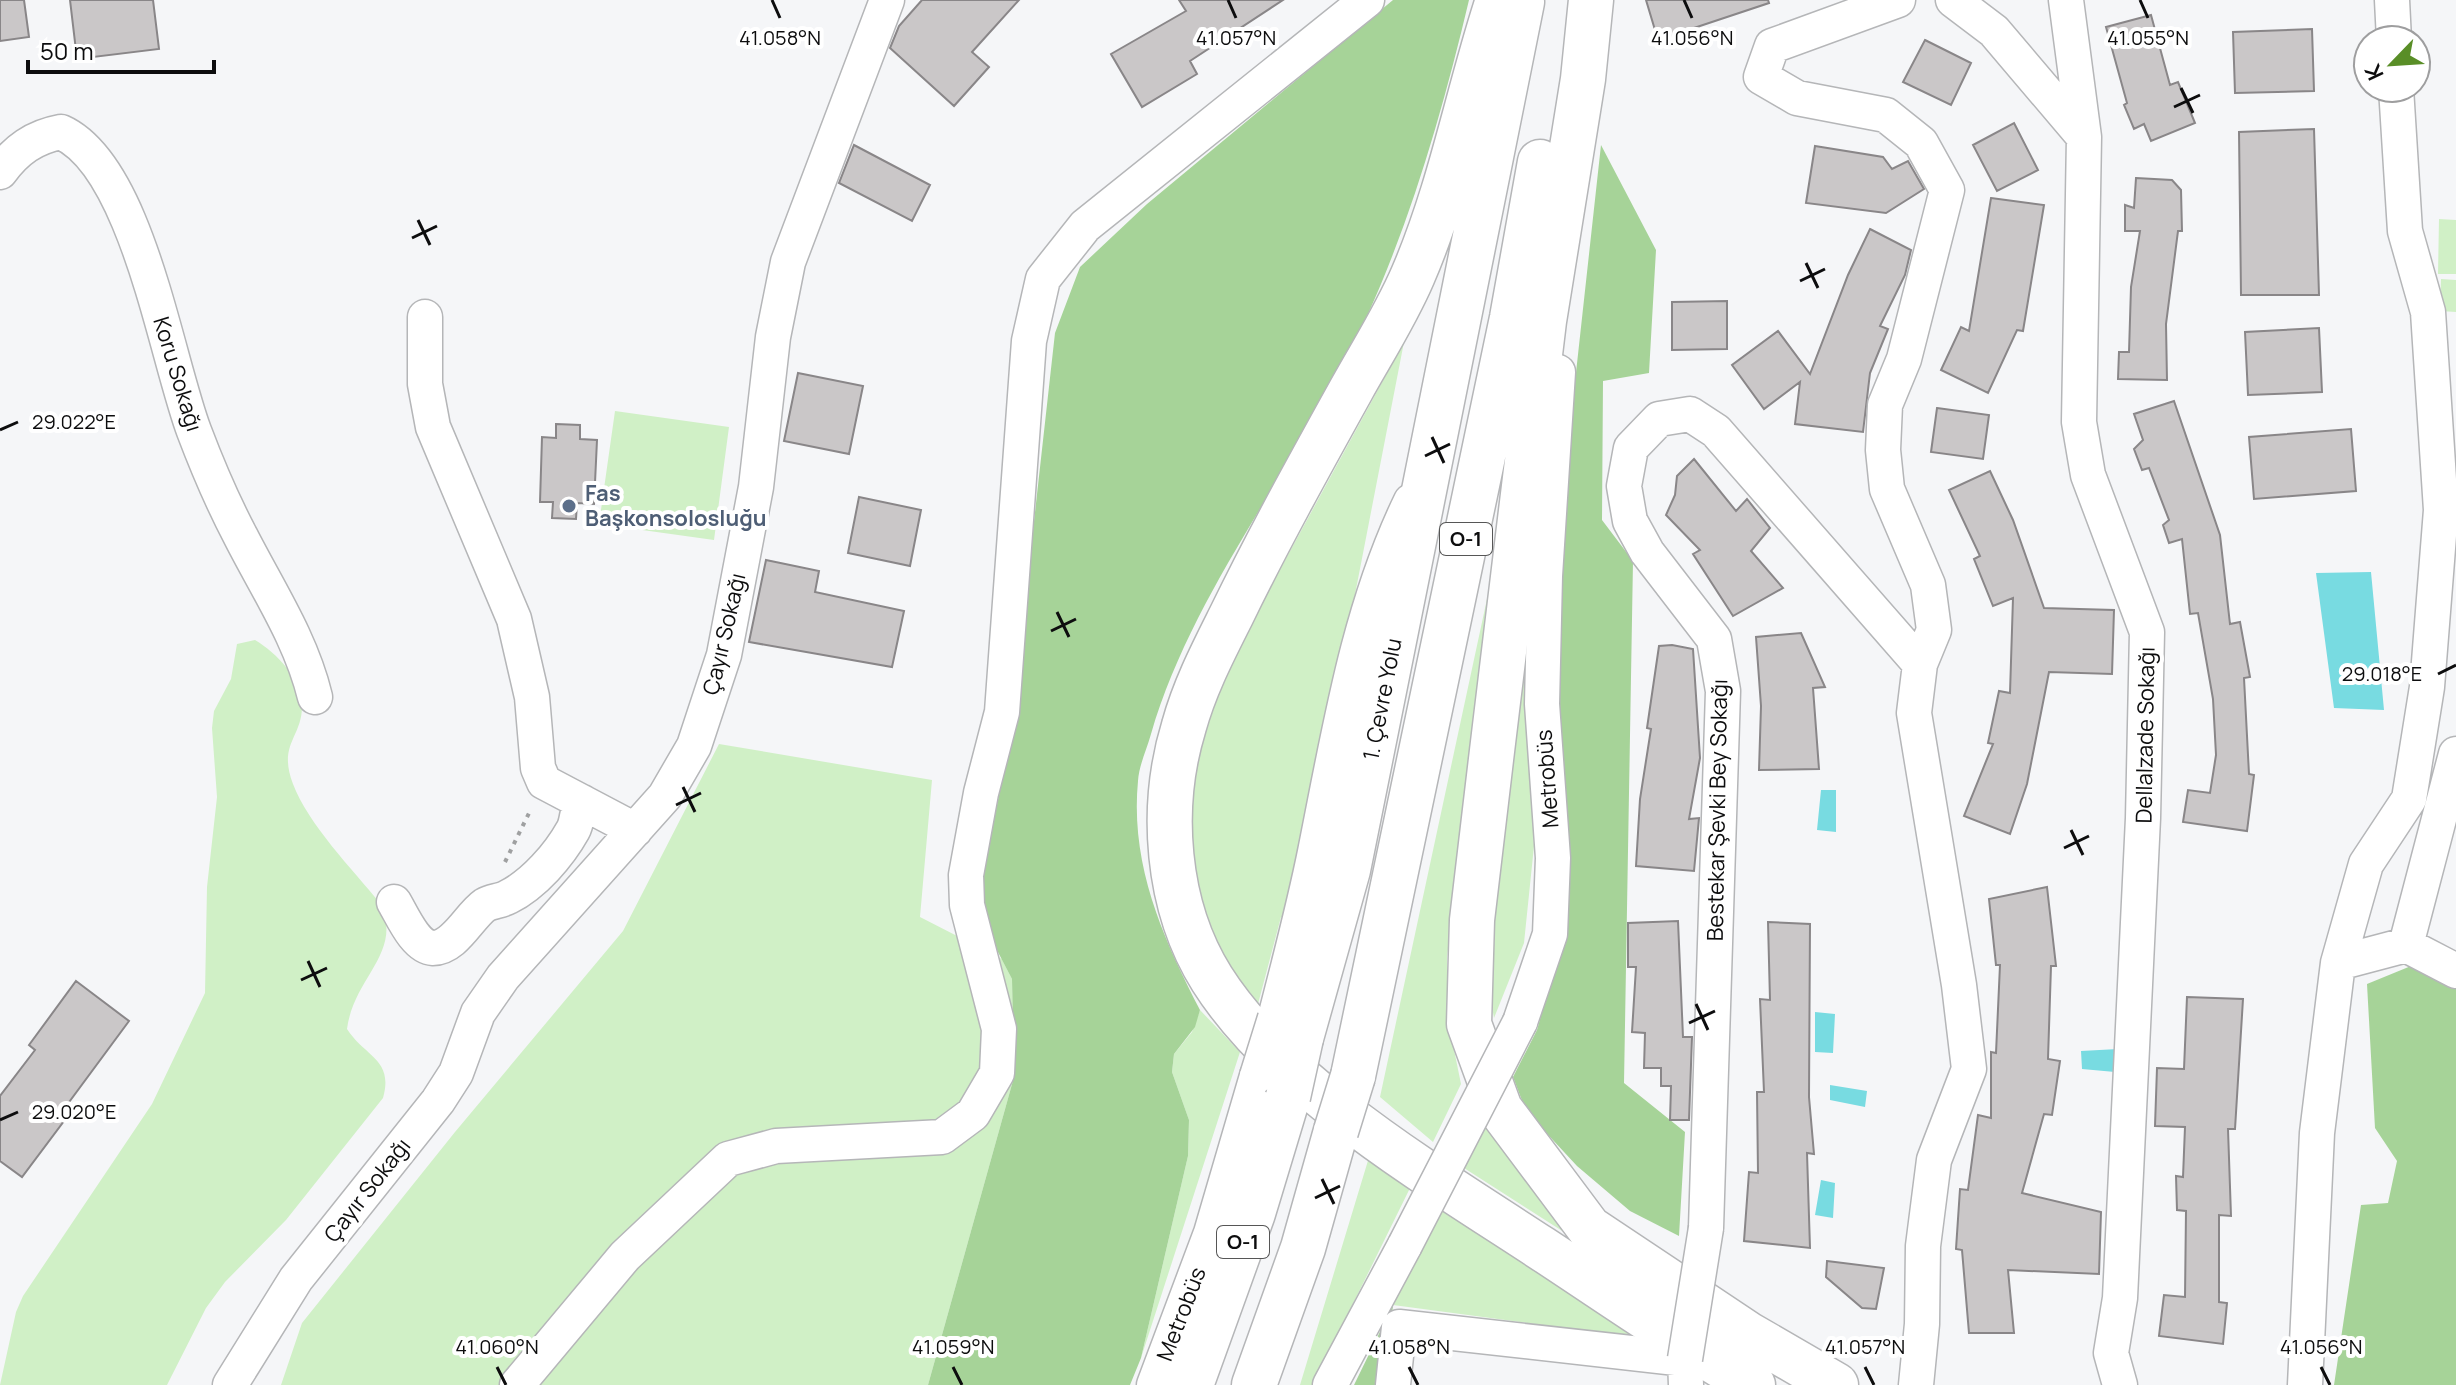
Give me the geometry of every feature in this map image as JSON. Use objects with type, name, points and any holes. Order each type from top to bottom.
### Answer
[{"type":"highway","points":[[1498,0],[1436,213],[1412,276],[1243,591],[1199,683],[1175,760],[1170,812],[1172,870],[1187,928],[1211,977],[1246,1024],[1279,1058],[1327,1098],[1470,1201],[1753,1385]]},
{"type":"highway","name":"1. Çevre Yolu","points":[[1191,1385],[1253,1213],[1272,1086],[1288,1028],[1348,870],[1522,0]]},
{"type":"highway","name":"O-1","points":[[1254,1385],[1303,1248],[1353,1076],[1574,0]]},
{"type":"highway","points":[[1591,0],[1576,122],[1544,321],[1492,751],[1472,920],[1469,1024],[1500,1109],[1529,1152],[1589,1228],[1722,1317],[1836,1385]]},
{"type":"street","name":"Çayır Sokağı","points":[[234,1382],[296,1279],[438,1101],[456,1073],[478,1013],[503,977],[665,796],[694,746],[724,655],[756,487],[773,337],[788,262],[887,0]]},
{"type":"street","points":[[517,1385],[625,1256],[728,1159],[776,1146],[942,1137],[973,1114],[997,1073],[999,1029],[967,905],[966,875],[981,793],[1002,712],[1029,341],[1043,279],[1085,226],[1367,0]]},
{"type":"street","points":[[1898,0],[1772,46],[1761,77],[1797,98],[1886,115],[1921,143],[1947,190],[1904,359],[1885,405],[1887,489],[1928,585],[1934,630],[1920,664],[1914,713],[1959,985],[1969,1069],[1934,1160],[1923,1246],[1922,1324],[1916,1385]]},
{"type":"street","points":[[1953,0],[1994,31],[2084,137]]},
{"type":"street","name":"Dellalzade Sokağı","points":[[2066,0],[2084,137],[2079,422],[2088,475],[2147,632],[2143,818],[2121,1283],[2111,1353],[2120,1385]]},
{"type":"street","points":[[2392,0],[2393,24]]},
{"type":"street","points":[[2305,1385],[2317,1133],[2338,963],[2366,864],[2409,799],[2427,687],[2441,510],[2428,312],[2405,231],[2397,104]]},
{"type":"street","name":"Metrobüs","points":[[1330,1385],[1520,1022],[1550,934],[1553,858],[1542,704],[1545,576],[1576,122]]},
{"type":"street","name":"Koru Sokağı","points":[[0,172],[11,156],[30,142],[61,132],[88,150],[110,181],[152,290],[192,427],[215,486],[307,662],[315,697]]},
{"type":"street","points":[[425,317],[425,384],[433,427],[514,619],[532,697],[538,768],[544,782],[635,830]]},
{"type":"street","name":"Bestekar Şevki Bey Sokağı","points":[[1686,1372],[1706,1228],[1723,691],[1714,639],[1647,552],[1630,521],[1624,486],[1631,448],[1659,419],[1690,414],[1716,431],[1920,664]]},
{"type":"street","points":[[2406,945],[2456,754]]},
{"type":"street","points":[[394,902],[423,944],[434,948],[447,943],[486,904],[509,897],[533,879],[562,849],[575,826],[576,812],[582,802]]},
{"type":"street","points":[[2338,963],[2406,945],[2456,971]]},
{"type":"street","name":"Metrobüs","points":[[1154,1385],[1211,1233],[1272,1086]]},
{"type":"street","points":[[1393,1385],[1399,1327],[1686,1372]]},
{"type":"path","points":[[486,904],[544,782]]},
{"type":"green space","points":[[1393,0],[1469,0],[1430,147],[1397,243],[1358,336],[1311,424],[1209,597],[1167,687],[1139,775],[1137,812],[1144,871],[1162,928],[1200,1010],[1195,1027],[1174,1054],[1172,1072],[1189,1120],[1188,1156],[1141,1358],[1130,1385],[928,1385],[1014,1077],[1012,979],[986,929],[982,880],[1009,745],[1055,333],[1080,267],[1147,204]]},
{"type":"green space","points":[[1601,145],[1656,250],[1649,373],[1603,381],[1602,520],[1633,561],[1624,1083],[1685,1132],[1679,1236],[1630,1211],[1577,1166],[1526,1111],[1513,1077],[1537,1030],[1559,951],[1553,582]]},
{"type":"green space","points":[[2439,219],[2456,220],[2456,274],[2438,274]]},
{"type":"green space","points":[[2441,279],[2456,280],[2456,312],[2440,311]]},
{"type":"green space","points":[[1404,342],[1306,847],[1290,918],[1281,917],[1258,1004],[1232,972],[1208,927],[1187,875],[1193,744],[1241,641]]},
{"type":"green space","points":[[615,411],[729,427],[714,540],[599,524]]},
{"type":"green space","points":[[1496,584],[1447,957],[1447,1015],[1461,1084],[1433,1142],[1380,1097],[1490,585]]},
{"type":"green space","points":[[1522,635],[1534,846],[1524,943],[1494,1018],[1487,980]]},
{"type":"green space","points":[[255,640],[287,668],[301,698],[301,718],[288,760],[293,784],[309,815],[380,903],[386,921],[382,951],[358,994],[347,1029],[381,1066],[385,1075],[383,1098],[286,1220],[225,1282],[206,1308],[167,1385],[0,1385],[16,1312],[23,1296],[152,1104],[205,993],[207,887],[217,797],[212,728],[214,711],[231,679],[237,644]]},
{"type":"green space","points":[[719,744],[932,780],[920,917],[1002,959],[1012,979],[1014,1077],[928,1385],[281,1385],[302,1323],[455,1132],[623,931]]},
{"type":"green space","points":[[2411,966],[2456,986],[2456,1385],[2334,1385],[2361,1205],[2388,1203],[2397,1161],[2375,1128],[2367,984]]},
{"type":"green space","points":[[1200,1010],[1240,1052],[1141,1358],[1188,1156],[1189,1120],[1172,1072],[1174,1054],[1192,1032]]},
{"type":"green space","points":[[1487,1125],[1567,1234],[1464,1168]]},
{"type":"green space","points":[[1370,1154],[1412,1184],[1313,1385],[1300,1385]]},
{"type":"green space","points":[[1447,1201],[1647,1339],[1393,1305]]},
{"type":"green space","points":[[1393,1305],[1385,1385],[1354,1385]]},
{"type":"water","points":[[2371,572],[2384,710],[2334,708],[2316,573]]},
{"type":"water","points":[[1821,790],[1836,790],[1836,832],[1817,830]]},
{"type":"water","points":[[1815,1012],[1835,1014],[1833,1053],[1815,1052]]},
{"type":"water","points":[[2118,1049],[2115,1072],[2082,1069],[2081,1051]]},
{"type":"water","points":[[1830,1085],[1867,1091],[1865,1107],[1830,1100]]},
{"type":"water","points":[[1821,1180],[1835,1183],[1833,1218],[1815,1215]]},
{"type":"building","points":[[0,0],[24,0],[29,37],[0,41]]},
{"type":"building","points":[[70,0],[153,0],[159,49],[77,59]]},
{"type":"building","points":[[922,0],[1019,0],[972,52],[989,67],[954,106],[890,48],[899,26]]},
{"type":"building","points":[[1179,0],[1283,0],[1190,61],[1197,74],[1142,107],[1111,54],[1186,11]]},
{"type":"building","points":[[1646,0],[1768,0],[1769,3],[1658,40]]},
{"type":"building","points":[[2151,15],[2170,85],[2178,82],[2195,123],[2151,141],[2144,124],[2134,129],[2124,105],[2127,103],[2106,27]]},
{"type":"building","points":[[2312,29],[2314,91],[2235,93],[2233,32]]},
{"type":"building","points":[[1925,40],[1971,63],[1951,105],[1903,82]]},
{"type":"building","points":[[2014,123],[2038,170],[1997,191],[1973,145]]},
{"type":"building","points":[[2314,129],[2319,295],[2241,295],[2239,132]]},
{"type":"building","points":[[854,145],[930,185],[912,221],[839,183]]},
{"type":"building","points":[[1815,146],[1883,157],[1892,169],[1908,161],[1924,189],[1886,213],[1806,203]]},
{"type":"building","points":[[2136,178],[2172,180],[2181,190],[2182,231],[2178,231],[2166,324],[2167,380],[2118,379],[2119,352],[2129,352],[2131,287],[2140,231],[2125,231],[2125,205],[2134,208]]},
{"type":"building","points":[[1991,198],[2044,205],[2023,331],[2017,330],[1988,393],[1941,370],[1961,327],[1969,331]]},
{"type":"building","points":[[1870,229],[1911,250],[1905,275],[1880,326],[1888,329],[1870,373],[1863,432],[1795,424],[1800,382],[1764,409],[1732,365],[1778,331],[1810,374],[1848,275]]},
{"type":"building","points":[[1727,301],[1727,349],[1672,350],[1672,302]]},
{"type":"building","points":[[2319,328],[2322,392],[2248,395],[2245,332]]},
{"type":"building","points":[[798,373],[863,386],[849,454],[784,441]]},
{"type":"building","points":[[2174,401],[2220,535],[2230,624],[2240,622],[2250,677],[2244,678],[2249,774],[2254,775],[2247,831],[2183,822],[2188,790],[2210,793],[2216,755],[2213,699],[2198,613],[2190,614],[2182,539],[2169,543],[2163,525],[2169,520],[2149,468],[2142,470],[2134,449],[2143,440],[2134,414]]},
{"type":"building","points":[[1937,408],[1989,415],[1983,459],[1931,452]]},
{"type":"building","points":[[556,424],[580,425],[580,439],[597,440],[594,504],[577,503],[576,519],[552,518],[553,502],[540,502],[542,437],[556,438]]},
{"type":"building","points":[[2351,429],[2356,491],[2254,499],[2249,437]]},
{"type":"building","points":[[1694,459],[1736,511],[1747,499],[1770,528],[1751,551],[1783,588],[1733,616],[1693,554],[1700,550],[1666,515],[1675,495],[1677,476]]},
{"type":"building","points":[[1990,471],[2013,520],[2044,608],[2114,610],[2112,674],[2049,672],[2027,784],[2010,834],[1964,816],[1993,744],[1988,743],[1999,691],[2010,693],[2013,598],[1993,606],[1974,559],[1980,556],[1949,490]]},
{"type":"building","points":[[859,497],[921,510],[910,566],[848,553]]},
{"type":"building","points":[[766,560],[819,571],[815,592],[904,611],[892,667],[749,642]]},
{"type":"building","points":[[1801,633],[1825,687],[1813,688],[1819,769],[1759,770],[1761,706],[1756,637]]},
{"type":"building","points":[[1659,646],[1693,649],[1700,758],[1689,819],[1699,818],[1694,871],[1636,866],[1640,799],[1651,729],[1647,728]]},
{"type":"building","points":[[2047,887],[2056,966],[2051,966],[2048,1059],[2060,1061],[2052,1115],[2044,1114],[2022,1193],[2101,1212],[2099,1274],[2008,1270],[2014,1333],[1969,1333],[1962,1250],[1956,1249],[1960,1189],[1968,1190],[1978,1115],[1991,1118],[1991,1052],[1996,1053],[2000,965],[1996,965],[1989,899]]},
{"type":"building","points":[[1678,921],[1683,1037],[1692,1037],[1689,1120],[1670,1120],[1671,1086],[1661,1086],[1661,1068],[1644,1068],[1645,1033],[1632,1032],[1636,967],[1628,967],[1628,923]]},
{"type":"building","points":[[1768,922],[1810,924],[1809,1097],[1814,1154],[1807,1153],[1810,1248],[1744,1241],[1749,1172],[1758,1173],[1757,1092],[1764,1092],[1760,999],[1770,1000]]},
{"type":"building","points":[[76,981],[129,1021],[64,1109],[70,1113],[22,1177],[0,1161],[0,1096],[35,1050],[29,1045]]},
{"type":"building","points":[[2187,997],[2243,999],[2235,1129],[2228,1129],[2231,1216],[2219,1215],[2219,1302],[2227,1303],[2223,1344],[2159,1336],[2164,1295],[2185,1297],[2186,1211],[2177,1210],[2176,1176],[2183,1177],[2185,1127],[2155,1126],[2157,1068],[2184,1069]]},
{"type":"building","points":[[1827,1261],[1884,1268],[1876,1309],[1862,1308],[1826,1277]]},
{"type":"place","name":"Fas Başkonsolosluğu","points":[[569,506]]}]
